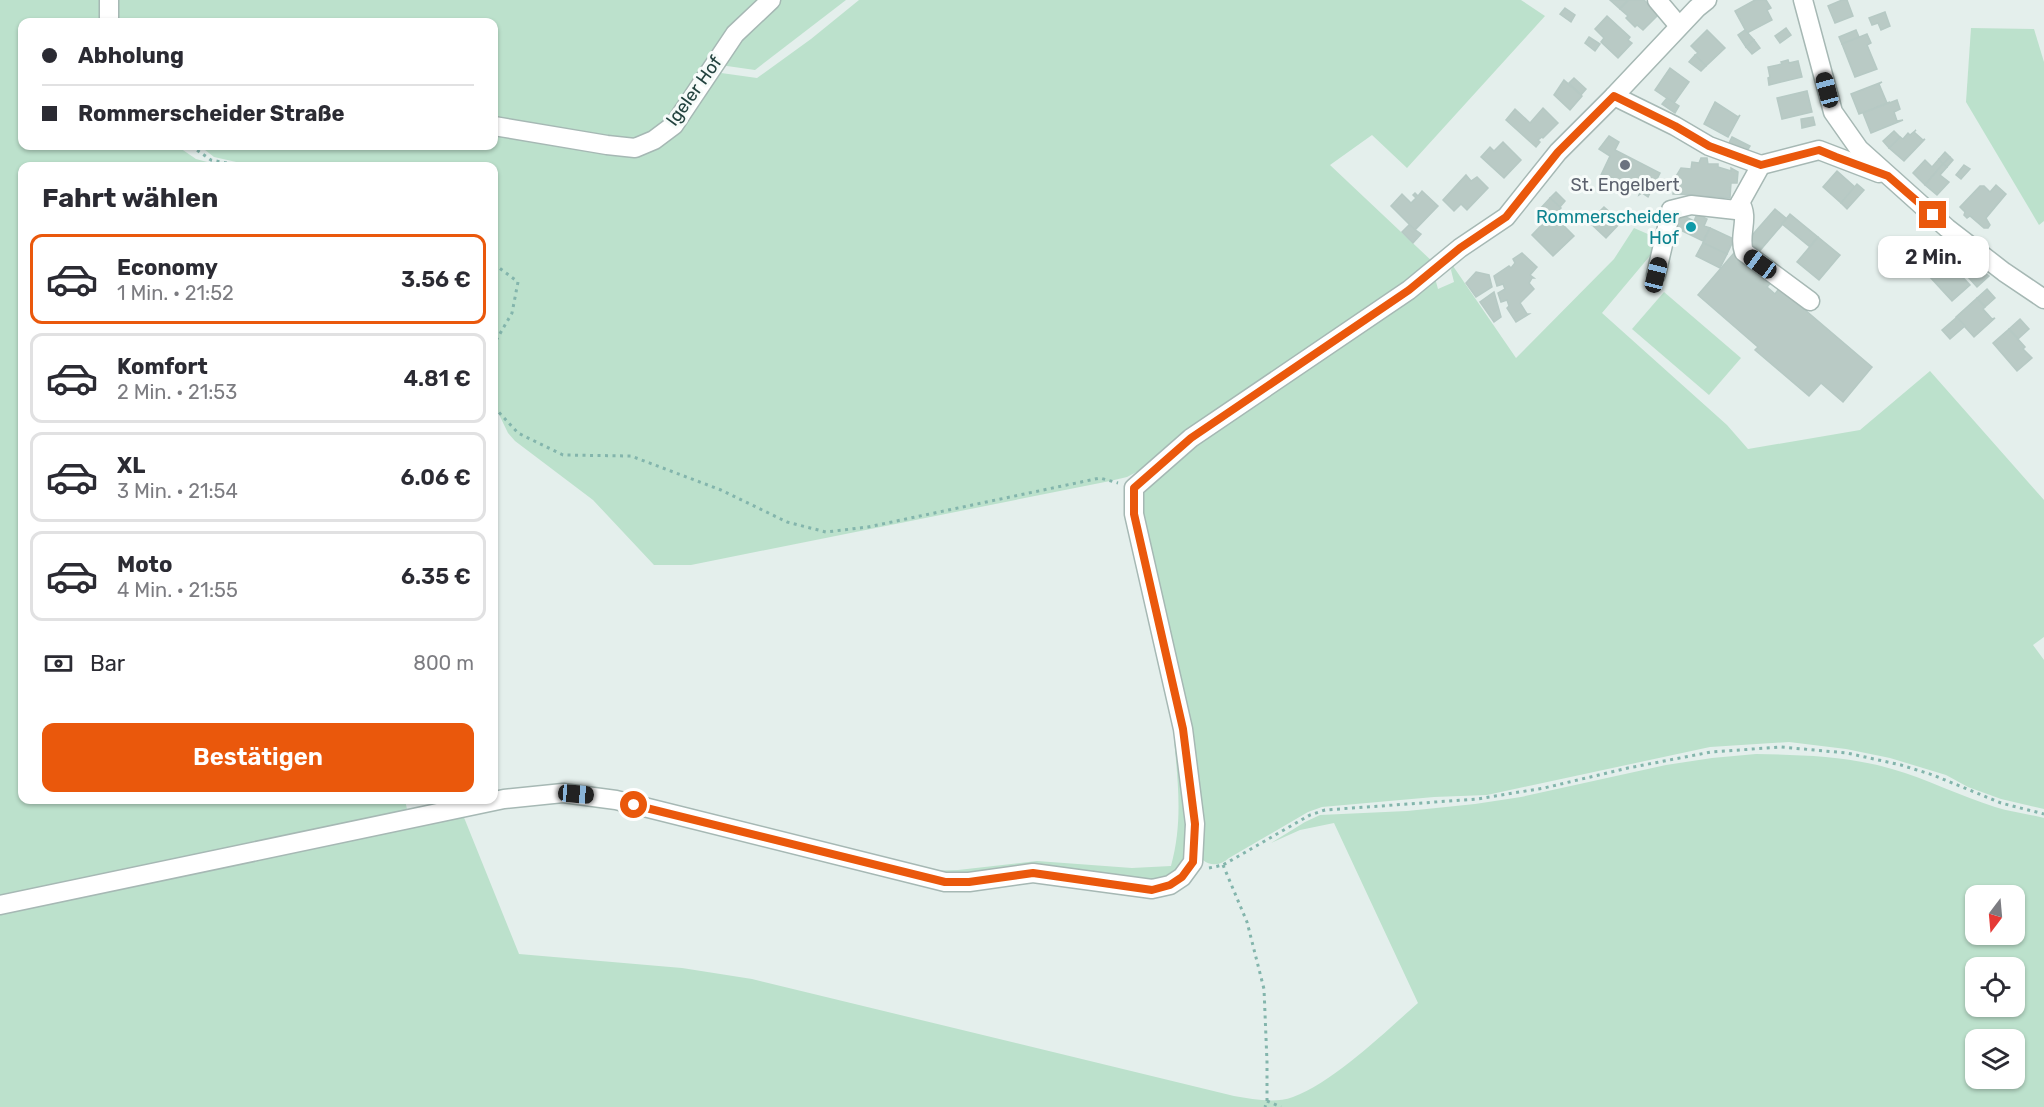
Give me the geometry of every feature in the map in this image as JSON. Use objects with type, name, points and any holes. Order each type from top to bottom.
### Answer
[{"type":"street","points":[[108,18],[109,0]]},
{"type":"street","name":"Igeler Hof","points":[[498,127],[607,146],[635,148],[654,140],[674,125],[735,34],[771,0]]},
{"type":"street","points":[[1657,0],[1679,26]]},
{"type":"street","points":[[498,800],[563,793],[616,800],[945,882],[969,882],[1033,873],[1152,890],[1170,885],[1182,877],[1193,862],[1195,824],[1183,729],[1134,514],[1134,488],[1191,438],[1409,290],[1460,248],[1506,217],[1558,152],[1707,0]]},
{"type":"street","points":[[1803,0],[1833,112],[1859,149],[1957,236],[2044,299]]},
{"type":"street","points":[[1614,96],[1675,126],[1709,146],[1761,165],[1819,150],[1888,176]]},
{"type":"street","points":[[1656,275],[1671,210],[1691,205],[1736,210],[1761,165]]},
{"type":"street","points":[[1740,203],[1744,213],[1741,243],[1744,252],[1810,301]]},
{"type":"street","points":[[0,905],[480,804]]},
{"type":"path","points":[[196,150],[210,160],[221,162]]},
{"type":"path","points":[[498,267],[518,282],[512,313],[498,337]]},
{"type":"path","points":[[498,411],[518,433],[562,455],[631,456],[721,490],[787,522],[826,532],[868,527],[1100,478],[1134,488]]},
{"type":"path","points":[[1265,1107],[1267,1024],[1264,988],[1247,922],[1223,865],[1310,815],[1325,810],[1477,799],[1544,788],[1628,768],[1711,752],[1791,747],[1847,753],[1901,765],[1933,775],[1984,798],[2044,814]]},
{"type":"path","points":[[1266,1101],[1281,1107]]},
{"type":"green space","points":[[0,0],[104,0],[104,18],[18,18],[18,150],[183,150],[196,159],[207,162],[18,162],[18,804],[406,804],[408,814],[128,873],[110,872],[67,887],[0,900]]},
{"type":"green space","points":[[113,0],[758,0],[739,17],[663,127],[633,142],[498,122],[498,18],[113,18]]},
{"type":"green space","points":[[780,0],[846,0],[755,70],[720,65],[733,41]]},
{"type":"green space","points":[[859,0],[1521,0],[1545,16],[1407,168],[1372,135],[1330,165],[1435,264],[1163,458],[1127,477],[1110,481],[691,565],[654,565],[593,500],[515,441],[508,433],[498,412],[498,162],[236,162],[214,157],[205,150],[498,150],[498,130],[641,151],[714,72],[757,78],[811,39]]},
{"type":"green space","points":[[1971,28],[2034,29],[2044,62],[2044,221],[2039,225],[1966,102]]},
{"type":"green space","points":[[1634,228],[1657,238],[1654,251],[1602,313],[1727,425],[1748,449],[1860,430],[1930,371],[2044,500],[2044,637],[2033,645],[2044,660],[2044,809],[2001,799],[1968,787],[1946,775],[1890,758],[1846,749],[1789,742],[1710,747],[1487,795],[1434,797],[1322,807],[1308,812],[1223,862],[1213,864],[1203,860],[1202,825],[1140,507],[1145,490],[1198,442],[1435,278],[1438,289],[1454,282],[1451,270],[1453,266],[1516,358],[1614,259]]},
{"type":"green space","points":[[1664,292],[1741,358],[1709,395],[1632,329]]},
{"type":"green space","points":[[1174,739],[1186,781],[1190,815],[1189,832],[1188,847],[1181,867],[1165,879],[1161,881],[973,876],[920,871],[958,870],[1037,861],[1132,868],[1171,866],[1178,818]]},
{"type":"green space","points":[[1756,754],[1859,761],[1905,773],[1995,807],[2044,818],[2044,1107],[0,1107],[0,910],[463,815],[519,954],[682,968],[752,979],[1234,1096],[1264,1100],[1286,1099],[1309,1090],[1342,1068],[1418,1003],[1334,823],[1300,830],[1271,843],[1320,815],[1407,811],[1475,804],[1521,797],[1666,765]]},
{"type":"building","points":[[1610,0],[1628,0],[1620,9]]},
{"type":"building","points":[[1628,0],[1644,0],[1659,14],[1643,30],[1637,25],[1635,27],[1620,9]]},
{"type":"building","points":[[1755,0],[1766,0],[1771,8],[1767,10],[1772,20],[1747,33],[1735,11]]},
{"type":"building","points":[[1847,0],[1853,16],[1835,23],[1828,6]]},
{"type":"building","points":[[1565,8],[1575,15],[1571,22],[1560,14]]},
{"type":"building","points":[[1885,12],[1890,26],[1881,30],[1878,23],[1872,25],[1869,18]]},
{"type":"building","points":[[1607,16],[1630,37],[1628,40],[1632,43],[1618,58],[1601,42],[1604,38],[1595,29]]},
{"type":"building","points":[[1786,28],[1791,35],[1780,43],[1775,36]]},
{"type":"building","points":[[1707,30],[1725,48],[1706,66],[1695,55],[1698,53],[1691,46]]},
{"type":"building","points":[[1745,30],[1754,40],[1746,47],[1738,35]]},
{"type":"building","points":[[1856,30],[1859,37],[1842,44],[1839,37]]},
{"type":"building","points":[[1867,34],[1871,43],[1867,45],[1877,69],[1855,77],[1842,44]]},
{"type":"building","points":[[1589,37],[1600,44],[1595,51],[1585,43]]},
{"type":"building","points":[[1754,40],[1760,48],[1752,54],[1746,47]]},
{"type":"building","points":[[1695,55],[1706,66],[1701,71],[1689,62]]},
{"type":"building","points":[[1788,60],[1789,63],[1798,61],[1802,77],[1769,85],[1768,67]]},
{"type":"building","points":[[1670,68],[1689,82],[1674,103],[1655,90]]},
{"type":"building","points":[[1574,78],[1586,89],[1581,95],[1569,83]]},
{"type":"building","points":[[1564,80],[1582,96],[1570,110],[1554,95]]},
{"type":"building","points":[[1882,82],[1879,84],[1887,103],[1890,102],[1859,114],[1851,94]]},
{"type":"building","points":[[1807,91],[1812,112],[1782,119],[1777,98]]},
{"type":"building","points":[[1667,98],[1679,106],[1675,113],[1662,104]]},
{"type":"building","points":[[1897,100],[1900,109],[1894,112],[1897,121],[1903,120],[1871,133],[1863,113]]},
{"type":"building","points":[[1715,102],[1738,117],[1740,115],[1728,137],[1704,124]]},
{"type":"building","points":[[1543,108],[1558,123],[1538,140],[1540,142],[1536,147],[1506,120],[1515,109],[1530,123]]},
{"type":"building","points":[[1813,117],[1815,125],[1802,128],[1801,119]]},
{"type":"building","points":[[1916,130],[1914,132],[1923,140],[1925,139],[1904,161],[1889,148],[1900,137],[1903,139],[1908,133],[1910,135]]},
{"type":"building","points":[[1894,131],[1900,137],[1889,148],[1883,141]]},
{"type":"building","name":"St. Engelbert","points":[[1609,136],[1619,142],[1615,150],[1660,173],[1648,197],[1642,193],[1639,195],[1640,192],[1629,186],[1626,189],[1628,186],[1616,180],[1613,183],[1615,179],[1603,174],[1600,177],[1610,156],[1599,149]]},
{"type":"building","points":[[1732,137],[1750,146],[1745,154],[1728,145]]},
{"type":"building","points":[[1503,142],[1521,160],[1504,178],[1481,157],[1490,147],[1494,151]]},
{"type":"building","points":[[1945,152],[1950,157],[1943,164],[1939,159]]},
{"type":"building","points":[[1950,157],[1953,160],[1947,167],[1943,164]]},
{"type":"building","points":[[1701,158],[1707,158],[1708,164],[1718,164],[1718,167],[1731,171],[1731,168],[1738,172],[1737,183],[1731,183],[1730,198],[1706,196],[1699,198],[1697,195],[1673,194],[1675,178],[1681,168],[1691,169],[1692,162],[1699,163]]},
{"type":"building","points":[[1939,159],[1943,164],[1925,185],[1913,173],[1925,160],[1932,167]]},
{"type":"building","points":[[1943,164],[1947,167],[1940,175],[1949,182],[1937,195],[1925,185]]},
{"type":"building","points":[[1964,165],[1970,169],[1961,179],[1956,175]]},
{"type":"building","points":[[1837,171],[1856,188],[1841,203],[1823,187]]},
{"type":"building","points":[[1466,175],[1471,181],[1477,177],[1488,188],[1467,210],[1461,204],[1454,211],[1443,200]]},
{"type":"building","points":[[1857,184],[1864,190],[1847,209],[1841,203]]},
{"type":"building","points":[[1996,185],[2006,194],[1986,218],[1990,225],[1984,228],[1970,216],[1967,218],[1960,207],[1980,186],[1984,186],[1990,192]]},
{"type":"building","points":[[1422,191],[1438,206],[1415,230],[1391,206],[1402,194],[1411,203],[1416,198],[1413,195],[1415,193],[1418,196]]},
{"type":"building","points":[[1556,192],[1565,201],[1560,207],[1550,198]]},
{"type":"building","points":[[1550,198],[1561,208],[1550,218],[1540,209]]},
{"type":"building","points":[[1604,207],[1621,222],[1606,238],[1589,222]]},
{"type":"building","points":[[1775,209],[1787,219],[1757,254],[1747,241]]},
{"type":"building","points":[[1552,214],[1574,236],[1553,256],[1532,235]]},
{"type":"building","name":"Rommerscheider Hof","points":[[1697,214],[1707,219],[1704,226],[1710,228],[1703,241],[1676,228],[1682,215],[1694,221]]},
{"type":"building","points":[[1790,214],[1818,237],[1810,247],[1782,224]]},
{"type":"building","points":[[1409,225],[1421,234],[1413,243],[1402,232]]},
{"type":"building","points":[[1710,228],[1734,239],[1727,254],[1703,243]]},
{"type":"building","points":[[1818,237],[1840,255],[1819,280],[1797,262]]},
{"type":"building","points":[[1910,237],[1930,258],[1913,274],[1915,271],[1893,253]]},
{"type":"building","points":[[1703,243],[1727,254],[1720,268],[1696,256]]},
{"type":"building","points":[[1522,253],[1537,267],[1530,275],[1534,278],[1529,283],[1534,289],[1520,303],[1529,314],[1516,322],[1507,308],[1509,306],[1507,300],[1501,302],[1498,293],[1505,289],[1503,284],[1497,286],[1494,276],[1509,266],[1511,268],[1515,263],[1513,259]]},
{"type":"building","points":[[1734,253],[1753,269],[1773,280],[1767,287],[1775,294],[1781,286],[1784,292],[1872,367],[1843,402],[1821,383],[1809,396],[1755,350],[1758,347],[1698,295]]},
{"type":"building","points":[[1946,253],[1958,265],[1947,275],[1935,263]]},
{"type":"building","points":[[1931,256],[1936,262],[1922,275],[1917,269]]},
{"type":"building","points":[[1977,267],[1989,276],[1977,287],[1968,277]]},
{"type":"building","points":[[1940,268],[1947,275],[1954,268],[1970,285],[1952,301],[1930,277]]},
{"type":"building","points":[[1476,272],[1489,275],[1492,287],[1476,297],[1466,283]]},
{"type":"building","points":[[1987,289],[1995,298],[1985,307],[1977,298]]},
{"type":"building","points":[[1494,292],[1501,317],[1494,322],[1480,302]]},
{"type":"building","points":[[1977,298],[1992,319],[1995,318],[1974,337],[1956,317]]},
{"type":"building","points":[[1957,317],[1965,326],[1950,339],[1942,330]]},
{"type":"building","points":[[2020,319],[2029,329],[2018,339],[2009,329]]},
{"type":"building","points":[[2009,329],[2032,358],[2017,371],[1993,343]]},
{"type":"place","name":"St. Engelbert","points":[[1625,165]]},
{"type":"place","name":"Rommerscheider Hof","points":[[1691,227]]},
{"type":"route","points":[[634,805],[945,882],[969,882],[1033,873],[1152,890],[1170,885],[1182,877],[1193,862],[1195,824],[1183,729],[1134,514],[1134,488],[1191,438],[1409,290],[1460,248],[1506,217],[1558,152],[1614,96],[1675,126],[1709,146],[1761,165],[1819,150],[1888,176],[1933,215]]}]
